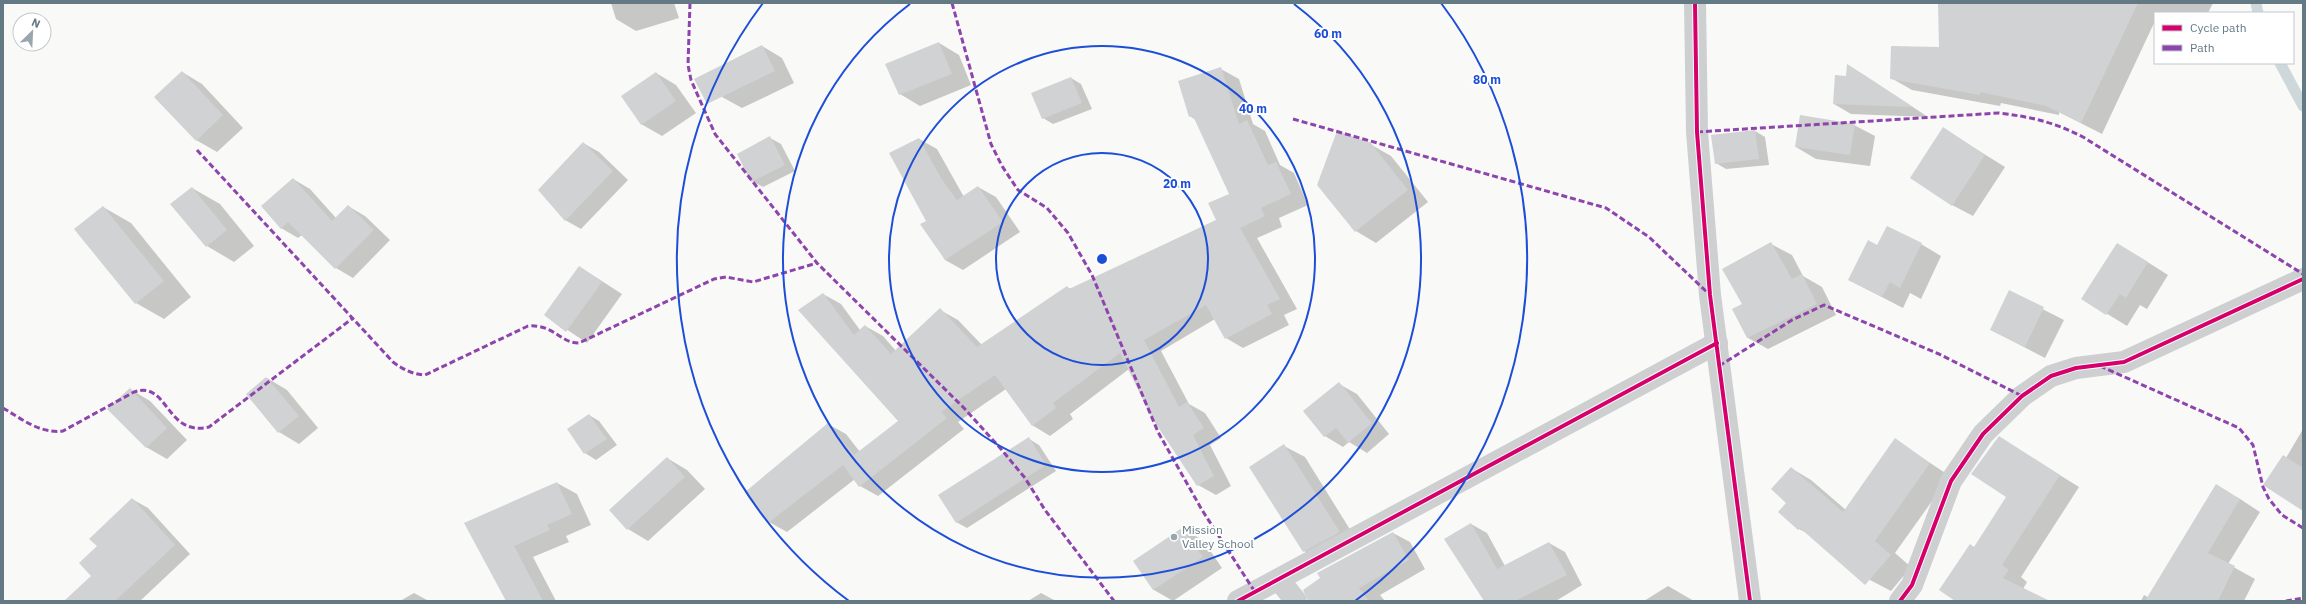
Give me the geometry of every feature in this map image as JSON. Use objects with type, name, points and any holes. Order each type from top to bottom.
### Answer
[{"type":"street","points":[[1695,3],[1697,132],[1710,295],[1750,601]]},
{"type":"street","points":[[1900,601],[1912,585],[1951,481],[1983,434],[2022,396],[2050,376],[2076,368],[2124,362],[2303,279]]},
{"type":"street","points":[[1238,601],[1717,344]]},
{"type":"street","points":[[1279,580],[1296,601]]},
{"type":"building","points":[[1938,3],[2138,3],[2081,123],[2046,106],[1980,92],[1980,95],[1890,79],[1891,46],[1939,47]]},
{"type":"building","points":[[939,42],[952,74],[899,95],[885,64]]},
{"type":"building","points":[[762,45],[775,71],[707,104],[694,79]]},
{"type":"building","points":[[1847,64],[1913,107],[1833,104],[1835,75],[1846,76]]},
{"type":"building","points":[[1221,67],[1239,124],[1247,120],[1268,165],[1276,162],[1291,194],[1261,208],[1265,216],[1240,228],[1280,299],[1267,305],[1272,314],[1225,339],[1206,305],[1144,340],[1179,407],[1187,402],[1204,428],[1193,435],[1214,476],[1197,486],[1152,418],[1120,353],[1053,403],[1056,408],[1032,426],[995,375],[941,412],[947,418],[859,487],[843,465],[768,523],[745,492],[828,423],[854,455],[898,421],[798,310],[823,293],[854,335],[865,325],[891,354],[940,308],[977,347],[1067,286],[1069,289],[1216,220],[1208,203],[1229,194],[1193,116],[1189,117],[1178,81]]},
{"type":"building","points":[[182,71],[223,115],[196,141],[154,97]]},
{"type":"building","points":[[656,72],[676,101],[641,125],[621,96]]},
{"type":"building","points":[[1071,77],[1082,103],[1042,119],[1031,93]]},
{"type":"building","points":[[1800,115],[1855,124],[1850,155],[1795,147]]},
{"type":"building","points":[[1943,127],[1985,155],[1952,206],[1910,178]]},
{"type":"building","points":[[1755,130],[1759,159],[1715,164],[1711,135]]},
{"type":"building","points":[[1337,131],[1371,143],[1408,190],[1355,232],[1317,185]]},
{"type":"building","points":[[770,136],[785,165],[751,182],[737,154]]},
{"type":"building","points":[[919,138],[941,178],[957,200],[978,186],[1003,222],[945,260],[920,224],[926,221],[889,153]]},
{"type":"building","points":[[583,142],[613,171],[565,221],[538,190]]},
{"type":"building","points":[[293,178],[332,221],[348,205],[374,230],[335,269],[288,222],[281,229],[261,206]]},
{"type":"building","points":[[192,187],[227,230],[206,247],[170,204]]},
{"type":"building","points":[[103,206],[164,281],[135,304],[74,229]]},
{"type":"building","points":[[1887,226],[1922,243],[1900,288],[1890,282],[1882,297],[1848,280],[1868,240],[1877,245]]},
{"type":"building","points":[[1771,242],[1792,279],[1802,274],[1817,304],[1747,338],[1732,309],[1742,304],[1722,269]]},
{"type":"building","points":[[2117,243],[2148,262],[2126,298],[2120,294],[2106,315],[2081,299]]},
{"type":"building","points":[[579,266],[602,282],[566,332],[544,315]]},
{"type":"building","points":[[2009,290],[2044,307],[2025,347],[1990,330]]},
{"type":"building","points":[[266,377],[299,416],[278,433],[246,394]]},
{"type":"building","points":[[1339,382],[1372,423],[1348,443],[1336,428],[1324,437],[1303,411]]},
{"type":"building","points":[[130,388],[167,428],[146,448],[107,409]]},
{"type":"building","points":[[589,414],[607,439],[584,454],[567,429]]},
{"type":"building","points":[[1999,436],[2060,475],[2002,565],[2009,570],[2003,578],[2050,601],[1955,601],[1939,590],[1970,544],[1974,547],[2006,497],[1971,474]]},
{"type":"building","points":[[1029,437],[1046,465],[956,523],[938,495]]},
{"type":"building","points":[[1895,438],[1930,463],[1875,541],[1891,555],[1865,585],[1800,528],[1798,530],[1778,512],[1786,503],[1771,489],[1791,467],[1843,512]]},
{"type":"building","points":[[1284,444],[1340,532],[1303,552],[1249,467]]},
{"type":"building","points":[[2283,455],[2303,468],[2303,511],[2263,485]]},
{"type":"building","points":[[667,457],[685,477],[627,530],[609,510]]},
{"type":"building","points":[[557,482],[572,514],[547,525],[550,530],[514,546],[543,601],[506,601],[464,523]]},
{"type":"building","points":[[2216,484],[2240,499],[2208,553],[2235,566],[2218,601],[2145,601]]},
{"type":"building","points":[[132,498],[175,545],[115,601],[64,601],[91,576],[79,563],[97,546],[89,539]]},
{"type":"building","points":[[1471,523],[1497,569],[1549,542],[1567,575],[1515,601],[1484,601],[1444,539]]},
{"type":"building","points":[[1182,528],[1203,557],[1153,590],[1133,561]]},
{"type":"building","points":[[1393,532],[1409,560],[1359,588],[1369,601],[1308,601],[1303,590],[1320,578],[1317,573]]},
{"type":"waterway","points":[[2256,3],[2258,12]]},
{"type":"waterway","points":[[2281,64],[2303,106]]},
{"type":"marked path","points":[[690,3],[688,65],[691,80],[715,134],[817,263],[964,408],[1001,449],[1025,478],[1045,510],[1114,601]]},
{"type":"marked path","points":[[952,3],[991,144],[1002,166],[1018,190],[1047,208],[1068,233],[1092,275],[1158,432],[1202,510],[1255,592]]},
{"type":"marked path","points":[[1697,132],[1999,113],[2032,118],[2062,127],[2083,137],[2303,274]]},
{"type":"marked path","points":[[1293,119],[1606,208],[1649,237],[1710,295]]},
{"type":"marked path","points":[[197,150],[393,362],[416,374],[425,375],[528,326],[537,326],[551,330],[567,340],[579,343],[714,279],[726,277],[753,282],[817,263]]},
{"type":"marked path","points":[[1719,366],[1792,320],[1824,305],[1939,354],[2022,396]]},
{"type":"marked path","points":[[3,408],[39,428],[63,431],[134,392],[145,390],[162,400],[175,417],[184,424],[195,428],[209,427],[353,318]]},
{"type":"marked path","points":[[2100,366],[2239,428],[2253,445],[2263,487],[2269,499],[2282,515],[2303,528]]},
{"type":"marked path","points":[[2286,601],[2303,598]]},
{"type":"cycle path","points":[[1695,3],[1697,132],[1710,295],[1750,601]]},
{"type":"cycle path","points":[[1900,601],[1912,585],[1951,481],[1983,434],[2022,396],[2051,376],[2076,368],[2124,362],[2303,279]]},
{"type":"cycle path","points":[[1238,601],[1717,343]]},
{"type":"place","name":"Mission Valley School","points":[[1174,537]]}]
